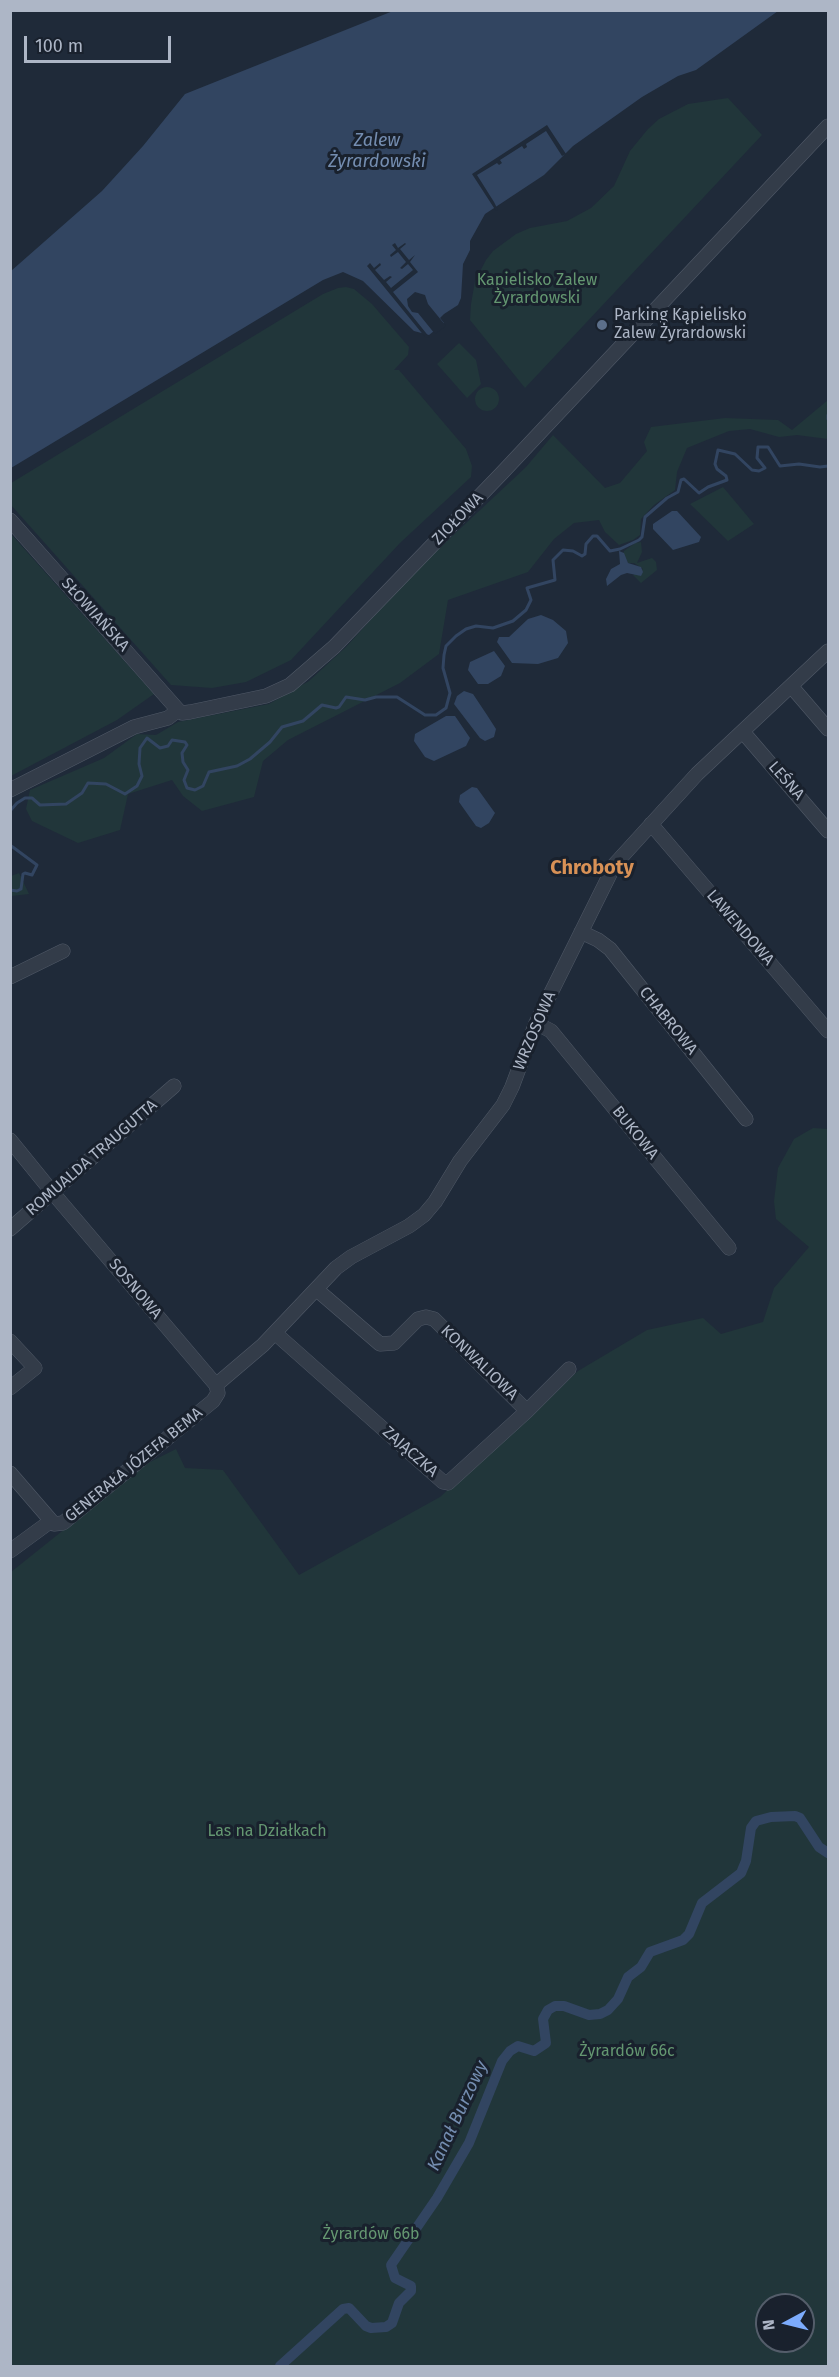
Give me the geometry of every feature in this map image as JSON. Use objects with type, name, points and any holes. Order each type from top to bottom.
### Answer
[{"type":"street","name":"ZIOŁOWA","points":[[10,790],[134,727],[168,718],[178,710],[182,713],[190,712],[266,696],[290,685],[334,647],[558,415],[828,126]]},
{"type":"street","name":"SŁOWIAŃSKA","points":[[10,520],[178,710]]},
{"type":"street","name":"WRZOSOWA","points":[[216,1385],[275,1333],[316,1289],[351,1257],[410,1226],[435,1202],[460,1161],[503,1105],[536,1023],[612,870],[697,774],[828,651]]},
{"type":"street","points":[[791,686],[828,729]]},
{"type":"street","name":"LEŚNA","points":[[743,732],[828,831]]},
{"type":"street","name":"LAWENDOWA","points":[[651,824],[828,1031]]},
{"type":"street","name":"CHABROWA","points":[[581,932],[610,949],[746,1119]]},
{"type":"street","points":[[10,977],[63,951]]},
{"type":"street","name":"BUKOWA","points":[[536,1023],[551,1031],[729,1248]]},
{"type":"street","name":"ROMUALDA TRAUGUTTA","points":[[10,1229],[174,1086]]},
{"type":"street","name":"SOSNOWA","points":[[10,1140],[216,1385]]},
{"type":"street","name":"KONWALIOWA","points":[[316,1289],[380,1344],[394,1343],[418,1319],[426,1317],[434,1319],[527,1411]]},
{"type":"street","name":"ZAJĄCZKA","points":[[275,1333],[443,1482],[448,1483],[569,1369]]},
{"type":"street","points":[[10,1341],[35,1368],[10,1388]]},
{"type":"street","name":"GENERAŁA JÓZEFA BEMA","points":[[10,1551],[51,1521],[57,1525],[63,1523],[210,1403],[218,1393],[216,1385]]},
{"type":"street","points":[[10,1473],[51,1521]]},
{"type":"green space","name":"Kapielisko Zalew Żyrardowski","points":[[728,98],[762,135],[525,388],[470,320],[475,281],[486,260],[493,251],[516,234],[530,228],[567,221],[591,208],[614,186],[630,151],[659,119],[688,104]]},
{"type":"green space","points":[[346,287],[354,289],[372,304],[409,347],[408,355],[394,370],[399,370],[466,449],[472,466],[471,477],[400,543],[291,660],[246,682],[212,688],[171,685],[11,505],[11,483],[323,294]]},
{"type":"green space","points":[[459,343],[476,360],[481,384],[467,398],[437,364]]},
{"type":"green space","points":[[487,387],[496,390],[499,399],[496,408],[487,411],[478,408],[475,399],[478,390]]},
{"type":"green space","points":[[828,400],[828,439],[797,435],[779,437],[750,429],[729,431],[687,448],[677,472],[675,490],[654,505],[641,519],[640,535],[633,540],[619,545],[605,532],[599,520],[574,523],[554,539],[528,572],[448,600],[439,654],[400,683],[288,740],[263,761],[254,797],[202,811],[183,796],[172,780],[128,794],[120,830],[78,843],[32,821],[26,809],[30,790],[104,758],[137,734],[156,735],[178,722],[269,704],[309,681],[346,647],[415,571],[526,467],[553,435],[605,488],[620,483],[647,451],[644,442],[651,427],[725,418],[778,420],[792,430]]},
{"type":"green space","points":[[723,487],[754,524],[728,541],[690,504]]},
{"type":"green space","points":[[10,533],[154,694],[117,720],[11,776]]},
{"type":"green space","points":[[641,542],[642,552],[637,563],[652,558],[656,562],[657,570],[641,583],[633,575],[643,569],[634,563],[628,563],[623,555],[624,551],[635,543]]},
{"type":"green space","points":[[19,873],[29,894],[11,896],[11,876]]},
{"type":"green space","name":"Las na Działkach","points":[[813,1128],[828,1129],[828,2366],[11,2366],[11,1572],[146,1464],[176,1449],[185,1468],[223,1470],[299,1575],[440,1497],[578,1371],[647,1330],[703,1318],[721,1334],[763,1322],[774,1288],[809,1247],[776,1219],[774,1201],[778,1168],[794,1139]]},
{"type":"water","name":"Zalew Żyrardowski","points":[[393,11],[778,11],[696,70],[678,76],[642,97],[573,146],[544,175],[485,214],[470,241],[470,250],[463,264],[461,298],[458,305],[440,318],[444,323],[429,335],[414,331],[363,281],[343,272],[323,280],[11,468],[11,271],[102,191],[143,146],[185,94]]},
{"type":"water","points":[[672,511],[677,511],[701,537],[699,542],[673,550],[653,529],[653,524]]},
{"type":"water","points":[[619,551],[624,553],[628,563],[641,567],[643,572],[641,576],[627,573],[621,575],[607,586],[606,579],[611,569],[620,564]]},
{"type":"water","points":[[541,615],[553,620],[566,631],[568,643],[558,658],[538,664],[512,663],[497,642],[499,637],[509,637],[528,619]]},
{"type":"water","points":[[494,651],[505,666],[501,676],[488,684],[478,684],[468,670],[470,662]]},
{"type":"water","points":[[464,691],[473,694],[487,715],[496,729],[494,737],[485,741],[480,738],[454,704],[457,696]]},
{"type":"water","points":[[446,716],[455,716],[470,738],[466,746],[434,761],[425,757],[414,741],[415,734]]},
{"type":"water","points":[[472,787],[477,788],[495,813],[489,823],[481,828],[476,826],[459,802],[460,795]]},
{"type":"pier","points":[[547,125],[566,154],[562,156],[546,131],[526,144],[527,147],[524,149],[522,146],[500,160],[502,163],[499,165],[497,163],[477,175],[494,202],[498,210],[496,211],[472,174]]},
{"type":"pier","points":[[395,243],[398,248],[406,244],[400,249],[409,260],[415,255],[410,262],[418,272],[393,292],[430,338],[425,337],[367,266],[370,263],[374,268],[380,263],[381,265],[375,270],[384,280],[392,277],[386,282],[391,288],[413,270],[408,264],[400,268],[406,262],[398,252],[391,257],[390,255],[396,250],[392,245]]},
{"type":"pier","points":[[415,292],[425,295],[428,304],[446,326],[435,334],[418,313],[412,312],[408,306],[407,299]]},
{"type":"waterway","points":[[10,811],[25,798],[32,798],[40,805],[66,804],[82,793],[88,783],[106,784],[125,794],[137,786],[142,776],[139,764],[140,748],[147,738],[160,748],[168,746],[172,740],[185,742],[187,745],[182,753],[183,762],[188,770],[184,780],[187,788],[195,790],[203,786],[209,772],[237,766],[250,759],[270,742],[282,727],[303,721],[322,705],[339,707],[346,697],[365,700],[376,697],[397,697],[425,715],[436,715],[446,708],[450,693],[443,668],[444,655],[446,646],[456,636],[476,626],[493,628],[513,621],[526,610],[531,600],[527,588],[555,580],[553,560],[563,550],[573,551],[582,556],[585,554],[586,544],[593,536],[597,536],[610,551],[639,540],[642,537],[645,517],[667,498],[678,492],[681,480],[684,479],[699,493],[727,480],[715,464],[718,450],[735,454],[752,470],[759,471],[765,468],[757,458],[758,447],[768,447],[780,466],[799,464],[828,466]]},
{"type":"waterway","points":[[10,845],[37,865],[32,875],[23,874],[21,889],[10,890]]},
{"type":"waterway","name":"Kanał Burzowy","points":[[280,2366],[343,2309],[349,2308],[366,2326],[371,2328],[386,2327],[392,2323],[399,2303],[411,2291],[411,2286],[395,2278],[391,2265],[437,2198],[469,2143],[502,2061],[510,2051],[518,2046],[534,2051],[546,2043],[543,2019],[548,2010],[555,2006],[564,2006],[589,2015],[600,2014],[608,2010],[618,1999],[628,1977],[641,1967],[650,1952],[683,1940],[689,1934],[702,1903],[741,1873],[746,1861],[751,1828],[756,1821],[771,1817],[795,1816],[800,1818],[819,1847],[828,1853]]},
{"type":"place","name":"Parking Kąpielisko Zalew Żyrardowski","points":[[602,325]]},
{"type":"district","name":"Chroboty","points":[[592,868]]},
{"type":"park label","name":"Żyrardów 66c","points":[[627,2052]]},
{"type":"park label","name":"Żyrardów 66b","points":[[371,2235]]}]
